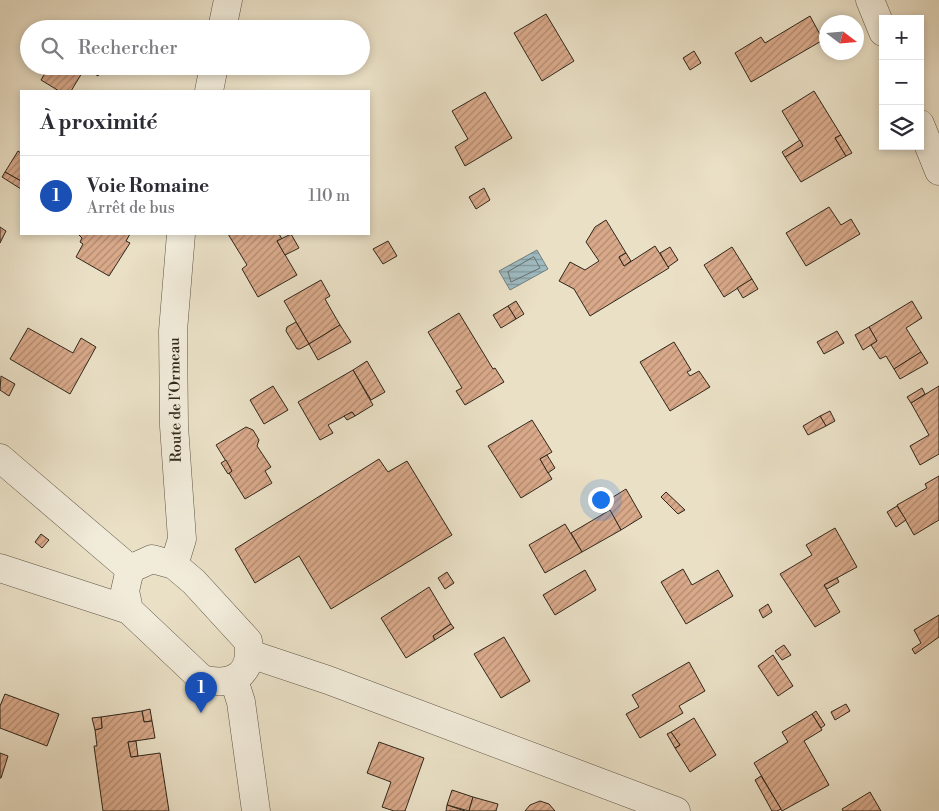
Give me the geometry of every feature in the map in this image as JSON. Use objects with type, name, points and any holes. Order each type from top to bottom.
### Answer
[{"type":"street","points":[[224,20],[228,0]]},
{"type":"street","points":[[870,0],[879,22]]},
{"type":"street","points":[[209,90],[212,75]]},
{"type":"street","points":[[924,134],[939,171]]},
{"type":"street","name":"Route de l'Ormeau","points":[[174,566],[182,539],[174,426],[173,331],[181,235]]},
{"type":"street","points":[[0,458],[130,569]]},
{"type":"street","points":[[0,568],[129,610],[202,679],[218,683],[234,680],[245,668],[250,654],[248,642],[194,582],[174,566],[152,559],[130,569]]},
{"type":"street","points":[[129,610],[125,591],[130,569]]},
{"type":"street","points":[[250,654],[337,684],[676,811]]},
{"type":"street","points":[[234,680],[241,702],[256,811]]},
{"type":"water","points":[[537,250],[548,269],[510,290],[499,271]]},
{"type":"building","points":[[546,14],[574,61],[542,81],[514,33]]},
{"type":"building","points":[[810,16],[819,33],[819,42],[751,82],[735,53],[761,37],[765,43]]},
{"type":"building","points":[[694,51],[701,63],[690,70],[683,58]]},
{"type":"building","points":[[44,75],[81,75],[72,90],[57,90],[41,80]]},
{"type":"building","points":[[814,91],[841,135],[835,138],[846,156],[801,182],[785,157],[803,146],[782,111]]},
{"type":"building","points":[[485,92],[512,138],[465,166],[455,147],[468,139],[452,111]]},
{"type":"building","points":[[841,135],[852,153],[846,156],[835,138]]},
{"type":"building","points":[[800,140],[803,146],[785,157],[782,152]]},
{"type":"building","points":[[18,151],[20,152],[20,180],[5,172]]},
{"type":"building","points":[[5,172],[20,180],[20,188],[2,177]]},
{"type":"building","points":[[484,188],[490,200],[476,209],[469,197]]},
{"type":"building","points":[[829,207],[841,225],[851,219],[860,234],[806,266],[786,233]]},
{"type":"building","points":[[606,220],[626,253],[619,257],[624,266],[655,246],[669,268],[590,316],[574,289],[559,281],[570,262],[585,270],[599,261],[586,242],[595,227]]},
{"type":"building","points":[[0,227],[6,231],[0,243]]},
{"type":"building","points":[[79,235],[129,235],[126,241],[130,243],[109,276],[76,257],[83,244],[80,242],[82,238]]},
{"type":"building","points":[[229,235],[280,235],[282,239],[277,241],[297,275],[258,297],[242,269],[247,265]]},
{"type":"building","points":[[292,235],[299,248],[285,255],[277,241]]},
{"type":"building","points":[[388,241],[397,256],[383,264],[373,249]]},
{"type":"building","points":[[670,247],[678,260],[668,267],[660,253]]},
{"type":"building","points":[[732,247],[752,279],[724,297],[704,265]]},
{"type":"building","points":[[626,253],[631,261],[624,266],[619,257]]},
{"type":"building","points":[[752,279],[758,289],[743,298],[737,288]]},
{"type":"building","points":[[321,280],[330,296],[325,299],[340,325],[309,344],[284,301]]},
{"type":"building","points":[[516,301],[524,314],[516,319],[508,306]]},
{"type":"building","points":[[912,301],[922,318],[906,328],[921,352],[894,369],[886,356],[880,359],[871,345],[877,341],[869,327]]},
{"type":"building","points":[[508,306],[516,319],[501,328],[493,315]]},
{"type":"building","points":[[459,313],[493,369],[495,368],[504,382],[465,405],[456,391],[462,388],[428,332]]},
{"type":"building","points":[[296,322],[309,344],[300,349],[297,349],[286,331],[287,327]]},
{"type":"building","points":[[340,325],[351,342],[318,360],[309,344]]},
{"type":"building","points":[[869,327],[877,341],[863,350],[855,335]]},
{"type":"building","points":[[28,328],[73,353],[81,338],[96,347],[70,394],[10,359]]},
{"type":"building","points":[[837,331],[844,343],[824,354],[817,342]]},
{"type":"building","points":[[674,342],[691,370],[687,372],[690,376],[699,371],[710,387],[670,411],[640,362]]},
{"type":"building","points":[[921,352],[928,363],[900,379],[894,369]]},
{"type":"building","points":[[367,361],[385,392],[371,400],[353,370]]},
{"type":"building","points":[[353,370],[373,405],[355,416],[352,412],[328,425],[333,433],[320,440],[298,402]]},
{"type":"building","points":[[1,376],[15,384],[9,396],[0,390]]},
{"type":"building","points":[[273,386],[288,410],[264,424],[250,400]]},
{"type":"building","points":[[939,386],[939,454],[920,465],[910,446],[929,435],[911,403]]},
{"type":"building","points":[[922,388],[925,394],[911,403],[907,397]]},
{"type":"building","points":[[830,411],[835,421],[826,426],[820,416]]},
{"type":"building","points":[[352,412],[355,416],[347,420],[344,416]]},
{"type":"building","points":[[820,416],[826,426],[808,435],[803,426]]},
{"type":"building","points":[[532,420],[552,452],[540,459],[552,479],[521,498],[488,446]]},
{"type":"building","points":[[246,427],[253,430],[259,440],[257,446],[271,467],[265,471],[272,483],[245,499],[229,473],[232,471],[216,445]]},
{"type":"building","points":[[547,455],[555,468],[548,473],[540,459]]},
{"type":"building","points":[[379,459],[388,472],[407,461],[452,535],[331,609],[299,556],[255,583],[235,549]]},
{"type":"building","points":[[226,460],[232,471],[228,474],[221,463]]},
{"type":"building","points":[[939,476],[939,520],[914,535],[897,505],[927,488],[925,484]]},
{"type":"building","points":[[626,489],[642,517],[621,530],[605,502]]},
{"type":"building","points":[[666,492],[685,510],[678,514],[661,497]]},
{"type":"building","points":[[897,506],[906,520],[896,527],[887,512]]},
{"type":"building","points":[[610,510],[621,530],[582,552],[571,533]]},
{"type":"building","points":[[565,524],[582,552],[545,573],[529,545]]},
{"type":"building","points":[[835,528],[857,567],[824,585],[840,612],[815,627],[780,574],[812,555],[806,545]]},
{"type":"building","points":[[41,534],[49,540],[42,548],[35,542]]},
{"type":"building","points":[[683,569],[692,585],[718,570],[733,596],[686,624],[661,582]]},
{"type":"building","points":[[585,570],[596,590],[555,615],[543,595]]},
{"type":"building","points":[[447,572],[454,583],[445,589],[438,578]]},
{"type":"building","points":[[837,578],[839,582],[827,589],[824,585]]},
{"type":"building","points":[[429,587],[451,624],[433,636],[435,640],[406,658],[381,618]]},
{"type":"building","points":[[768,604],[772,612],[763,618],[759,610]]},
{"type":"building","points":[[939,615],[939,637],[915,654],[912,649],[921,643],[914,630]]},
{"type":"building","points":[[451,624],[454,628],[435,640],[433,636]]},
{"type":"building","points":[[504,637],[530,681],[501,698],[474,654]]},
{"type":"building","points":[[784,645],[791,655],[782,660],[775,651]]},
{"type":"building","points":[[773,655],[793,686],[778,696],[758,666]]},
{"type":"building","points":[[689,662],[705,691],[679,706],[683,713],[640,738],[626,714],[639,707],[632,695]]},
{"type":"building","points":[[5,694],[59,714],[47,746],[0,728],[0,706]]},
{"type":"building","points":[[846,704],[850,711],[835,720],[831,712]]},
{"type":"building","points":[[150,709],[152,721],[144,722],[142,711]]},
{"type":"building","points":[[142,711],[144,722],[152,721],[155,738],[128,742],[131,757],[160,753],[169,811],[103,811],[94,746],[97,746],[95,730],[102,728],[101,717]]},
{"type":"building","points":[[816,711],[825,725],[821,728],[812,714]]},
{"type":"building","points":[[812,714],[822,730],[804,741],[829,785],[782,811],[754,763],[788,742],[782,732]]},
{"type":"building","points":[[101,717],[102,728],[95,730],[92,718]]},
{"type":"building","points":[[694,718],[716,755],[690,772],[675,748],[680,745],[671,732]]},
{"type":"building","points":[[671,732],[680,745],[675,748],[667,734]]},
{"type":"building","points":[[136,741],[138,756],[131,757],[128,742]]},
{"type":"building","points":[[379,742],[424,758],[405,811],[394,811],[382,807],[391,782],[367,773]]},
{"type":"building","points":[[0,753],[8,756],[1,778],[0,778]]},
{"type":"building","points":[[761,776],[781,809],[772,811],[755,780]]},
{"type":"building","points":[[452,790],[473,797],[469,811],[447,805]]},
{"type":"building","points":[[870,792],[881,811],[843,811],[842,809]]},
{"type":"building","points":[[473,797],[498,804],[496,811],[469,811]]},
{"type":"building","points":[[540,801],[549,804],[555,811],[525,811],[530,805]]},
{"type":"building","points":[[447,805],[465,811],[446,811]]},
{"type":"place","name":"Voie Romaine","points":[[201,713]]}]
